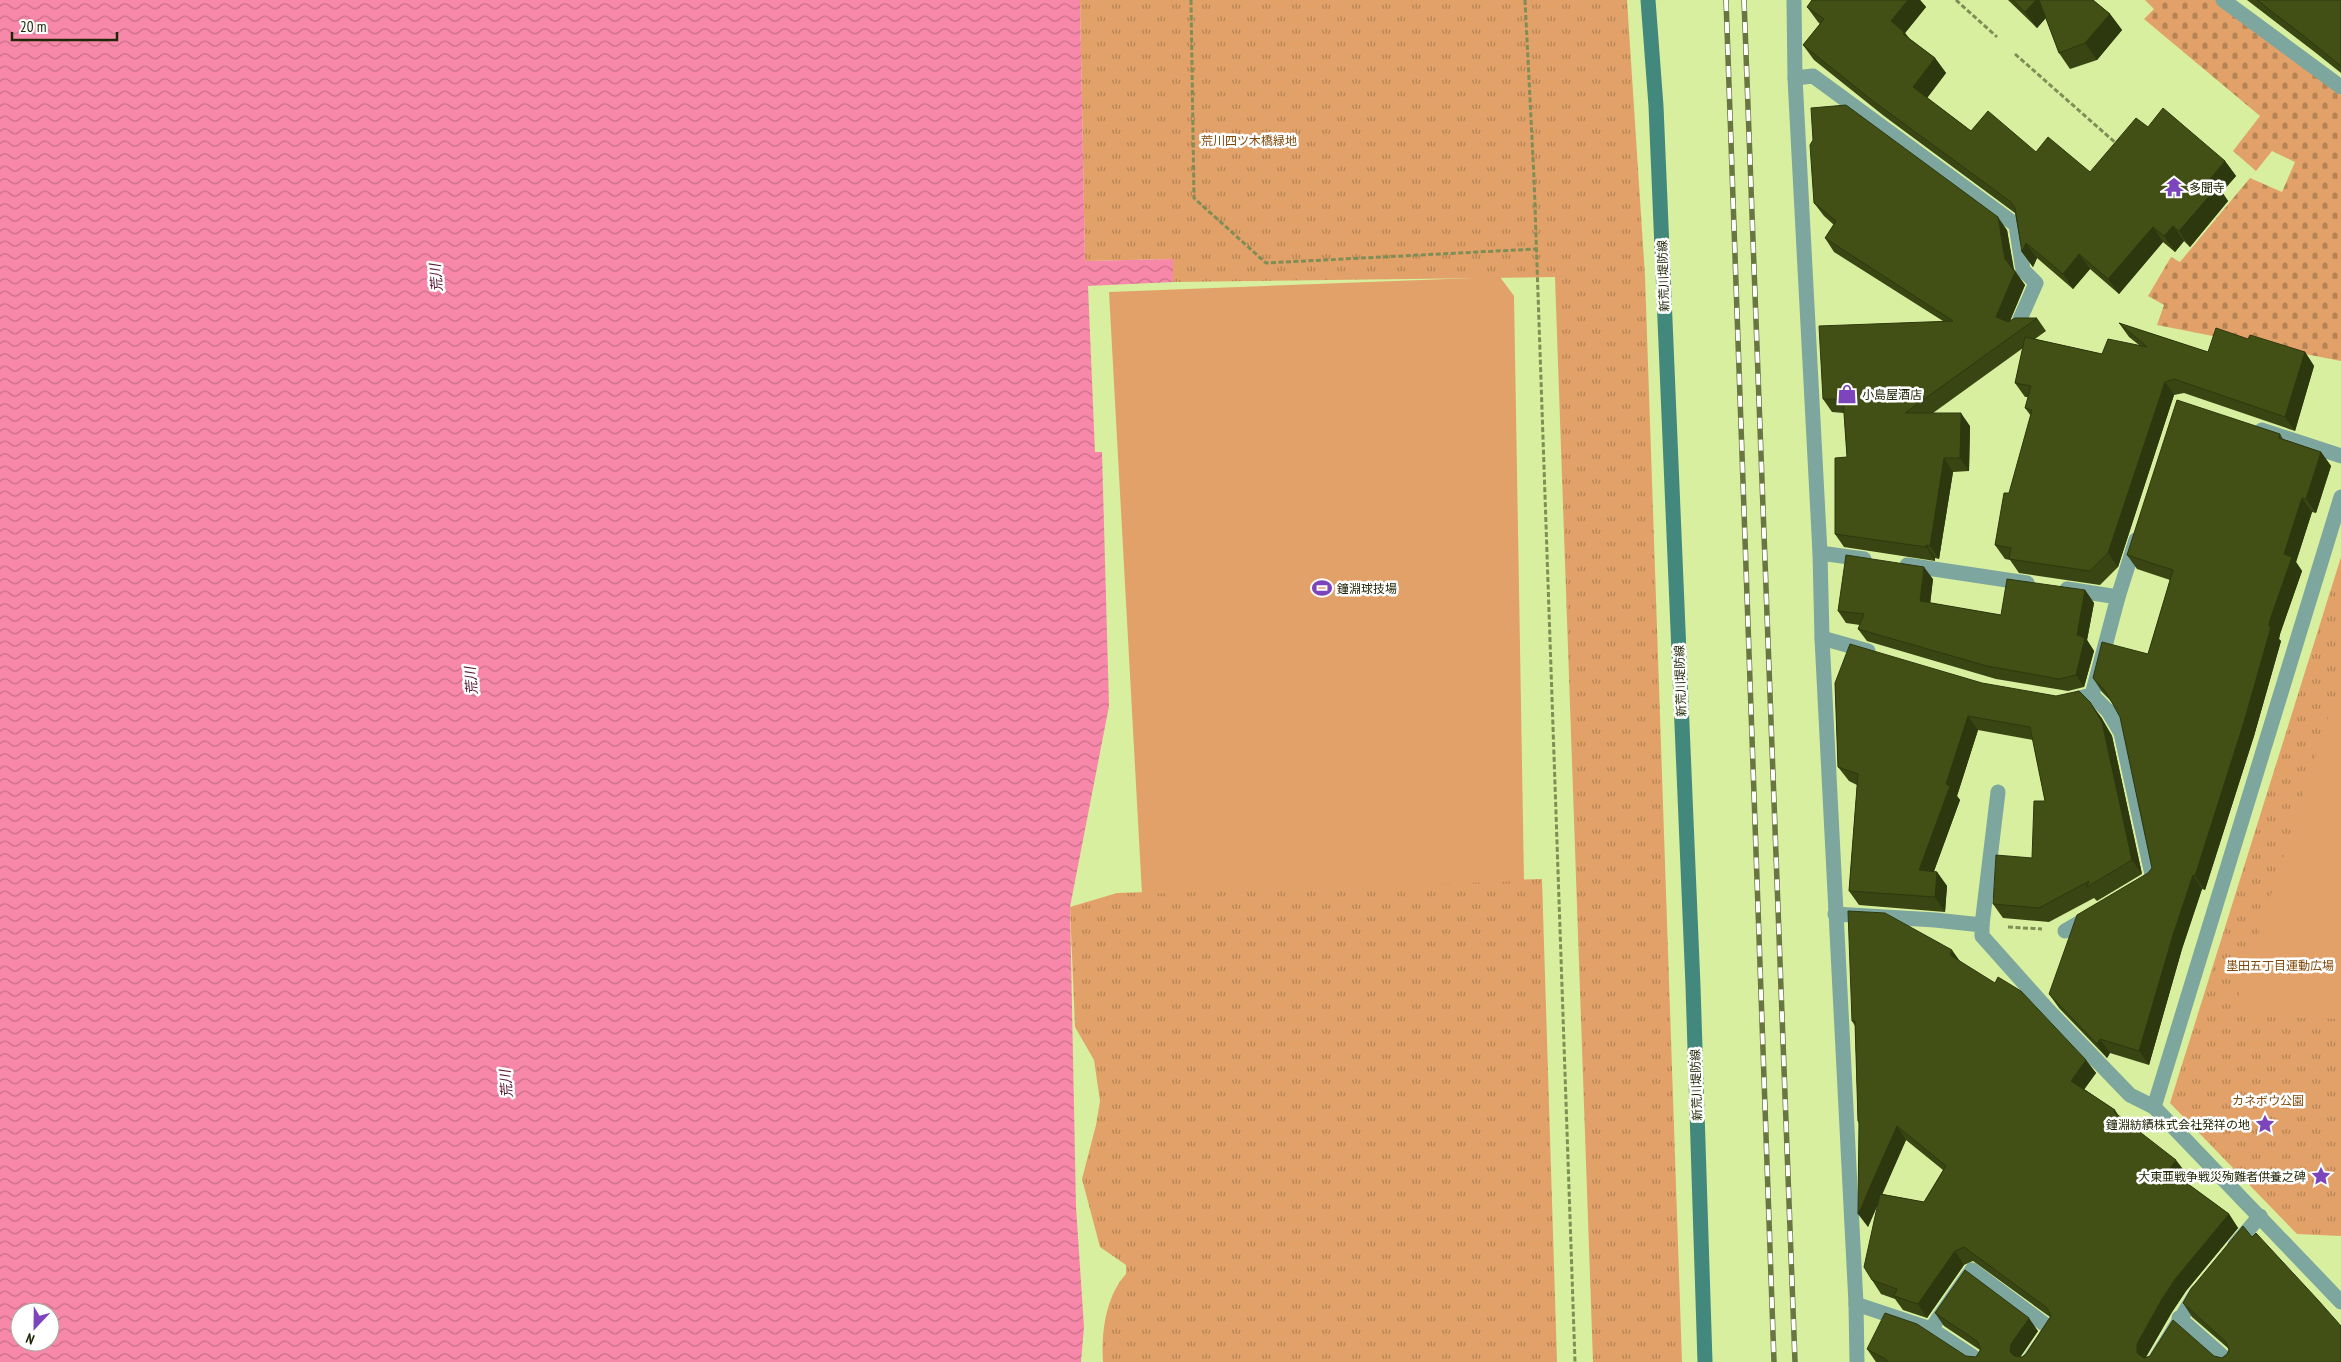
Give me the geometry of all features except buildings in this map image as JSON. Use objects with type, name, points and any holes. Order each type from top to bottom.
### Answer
[{"type":"main road","name":"新荒川堤防線","points":[[1648,0],[1656,106],[1692,967],[1705,1362]]},
{"type":"street","points":[[2223,0],[2341,88]]},
{"type":"street","points":[[1813,6],[1794,7],[1795,78],[1820,553],[1822,638],[1856,1304],[1857,1362]]},
{"type":"street","points":[[1795,78],[1813,76],[2016,225],[2022,270],[2036,283],[2017,326]]},
{"type":"street","points":[[2246,425],[2341,456]]},
{"type":"street","points":[[2154,1107],[2341,497]]},
{"type":"street","points":[[2092,695],[2118,597],[2142,522]]},
{"type":"street","points":[[1820,553],[2118,597]]},
{"type":"street","points":[[1822,638],[1879,654]]},
{"type":"street","points":[[2068,701],[2092,695]]},
{"type":"street","points":[[2092,695],[2108,711],[2121,733],[2153,879],[2129,893]]},
{"type":"street","points":[[1998,792],[1982,936],[2049,1011],[2130,1095],[2154,1107],[2341,1302]]},
{"type":"street","points":[[2065,931],[2105,907]]},
{"type":"street","points":[[1835,914],[1982,925]]},
{"type":"street","points":[[2223,1260],[2260,1216]]},
{"type":"street","points":[[1931,1329],[1972,1270],[2051,1329],[2028,1362]]},
{"type":"street","points":[[2154,1362],[2179,1318],[2205,1282]]},
{"type":"street","points":[[1856,1304],[1931,1329],[1981,1362]]},
{"type":"street","points":[[2179,1318],[2229,1362]]},
{"type":"path","points":[[1191,0],[1194,198],[1266,263],[1536,249]]},
{"type":"path","points":[[1525,0],[1529,48],[1575,1362]]},
{"type":"path","points":[[1956,0],[1997,37]]},
{"type":"path","points":[[2015,54],[2118,145]]},
{"type":"green space","name":"荒川四ツ木橋緑地","points":[[1080,0],[1627,0],[1645,276],[1682,1362],[1593,1362],[1555,277],[1173,282],[1172,259],[1085,261]]},
{"type":"green space","points":[[2145,0],[2216,0],[2341,95],[2341,361],[2157,325],[2164,305],[2148,296],[2171,257],[2180,262],[2250,178],[2282,192],[2295,162],[2272,151],[2256,171],[2233,151],[2260,116],[2144,19],[2154,9]]},
{"type":"green space","name":"鐘淵球技場","points":[[1500,277],[1514,296],[1524,881],[1142,894],[1109,292]]},
{"type":"green space","points":[[2341,557],[2341,1236],[2297,1234],[2170,1103]]},
{"type":"green space","name":"墨田五丁目運動広場","points":[[2341,677],[2341,1019],[2232,1016]]},
{"type":"green space","points":[[1542,879],[1557,1362],[1103,1362],[1106,1315],[1114,1293],[1126,1274],[1126,1265],[1100,1247],[1082,1179],[1100,1101],[1094,1060],[1075,1027],[1070,907],[1117,893]]},
{"type":"water","name":"荒川","points":[[0,0],[1080,0],[1085,261],[1173,259],[1173,282],[1088,286],[1095,452],[1102,452],[1109,706],[1070,907],[1076,1207],[1084,1327],[1081,1362],[0,1362]]},
{"type":"railway","points":[[1726,0],[1774,1362]]},
{"type":"railway","points":[[1744,0],[1795,1362]]},
{"type":"place","name":"多聞寺","points":[[2174,187]]},
{"type":"place","name":"小島屋酒店","points":[[1847,394]]},
{"type":"place","name":"鐘淵球技場","points":[[1322,588]]},
{"type":"place","name":"鐘淵紡績株式会社発祥の地","points":[[2265,1124]]},
{"type":"place","name":"大東亜戦争戦災殉難者供養之碑","points":[[2321,1176]]},
{"type":"park label","name":"カネボウ公園","points":[[2268,1100]]}]
